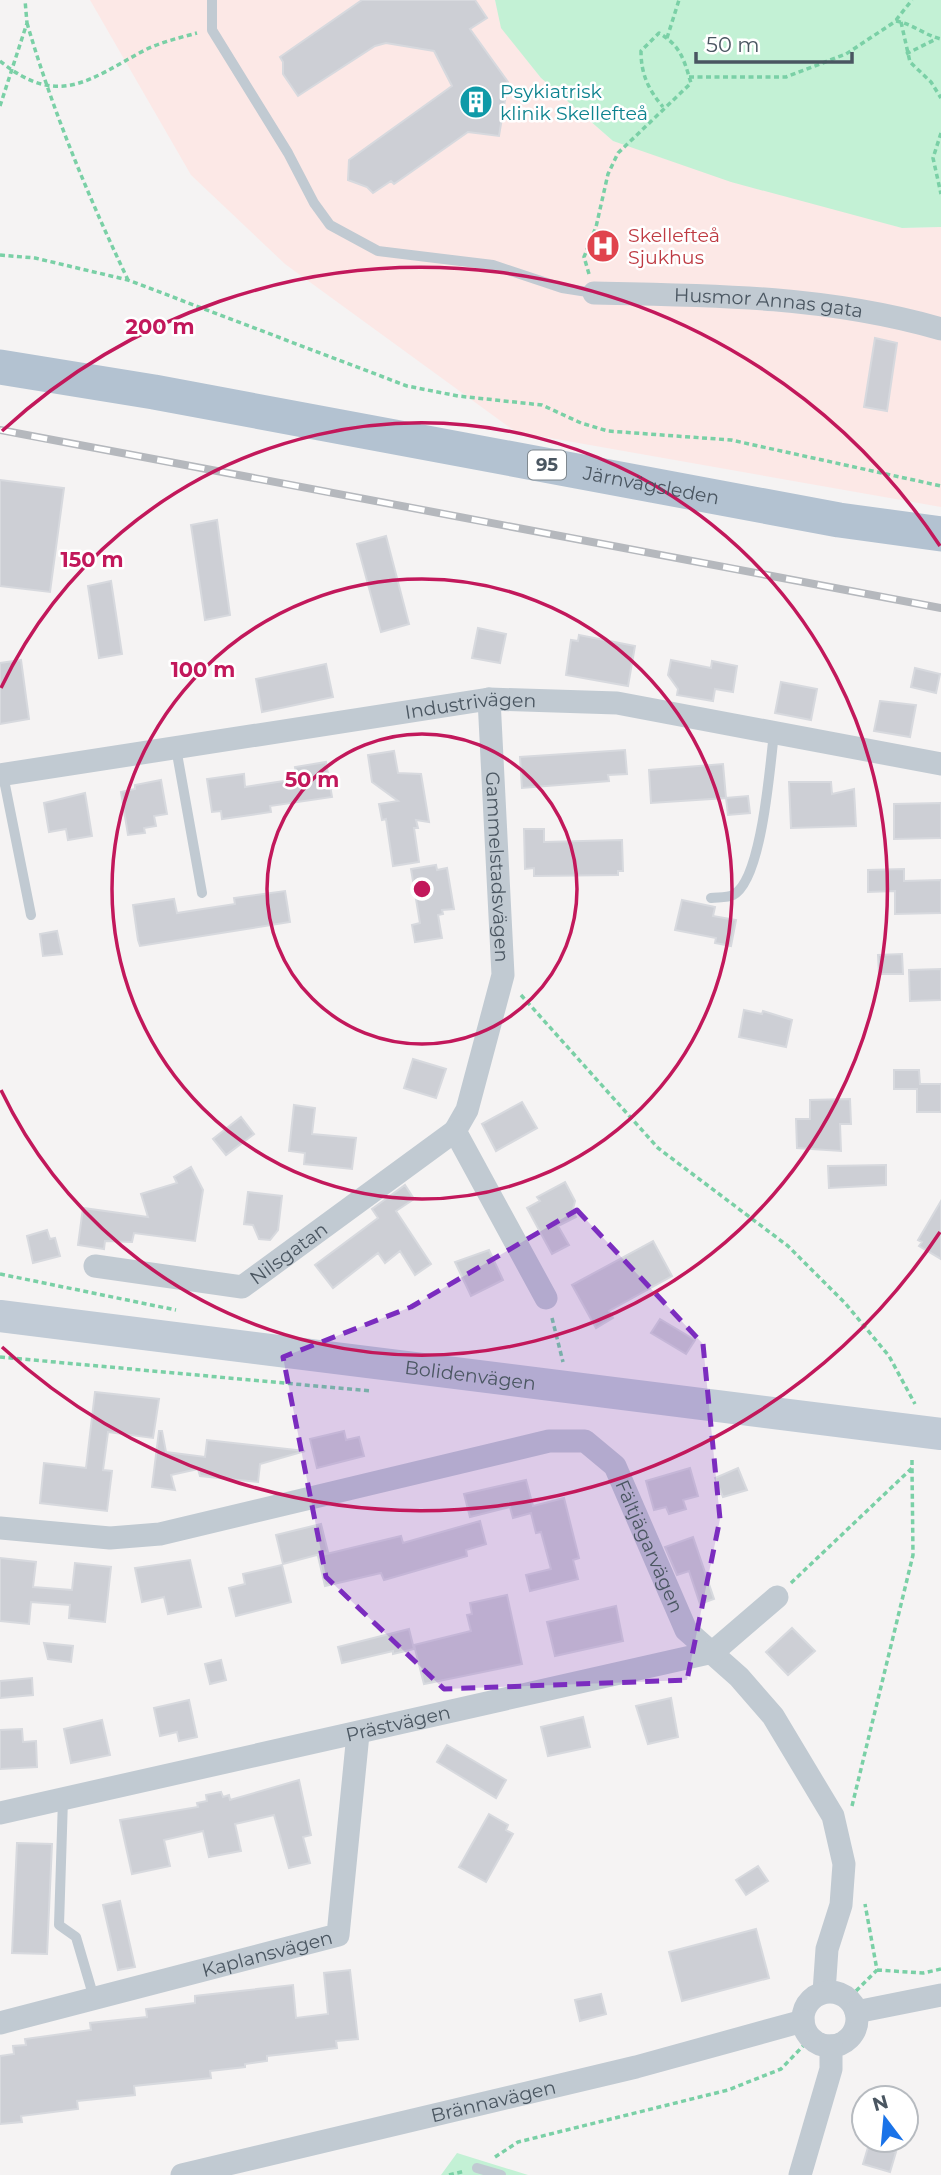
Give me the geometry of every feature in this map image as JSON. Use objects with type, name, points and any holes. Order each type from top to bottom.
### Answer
[{"type":"main road","name":"Järnvägsleden","points":[[0,351],[154,392]]},
{"type":"main road","name":"Järnvägsleden","points":[[0,367],[154,392],[839,520],[941,534]]},
{"type":"main road","name":"Bolidenvägen","points":[[0,1316],[927,1433]]},
{"type":"street","name":"Husmor Annas gata","points":[[594,293],[784,300],[880,313],[941,329]]},
{"type":"street","name":"Industrivägen","points":[[1,775],[41,766],[176,748],[489,699],[617,703],[941,764]]},
{"type":"street","name":"Gammelstadsvägen","points":[[455,1131],[467,1110],[503,975],[489,699]]},
{"type":"street","name":"Nilsgatan","points":[[95,1266],[242,1287],[455,1131]]},
{"type":"street","points":[[455,1131],[546,1298]]},
{"type":"street","name":"Fältjägarvägen","points":[[0,1528],[110,1538],[160,1534],[549,1441],[585,1441],[615,1466],[686,1630],[713,1652],[773,1716],[814,1781],[835,1826],[844,1864],[841,1905],[827,1949],[824,1992]]},
{"type":"street","name":"Prästvägen","points":[[0,1813],[713,1652],[777,1597]]},
{"type":"street","name":"Kaplansvägen","points":[[0,2023],[338,1935],[358,1734]]},
{"type":"street","points":[[824,1992],[842,1994],[856,2012],[851,2035],[831,2046],[811,2038],[803,2021],[806,2006],[824,1992]]},
{"type":"street","points":[[856,2012],[941,1995]]},
{"type":"street","name":"Brännavägen","points":[[182,2175],[636,2067],[803,2021]]},
{"type":"street","points":[[800,2175],[831,2069],[831,2046]]},
{"type":"lane","points":[[212,0],[212,30],[288,153],[314,203],[330,225],[378,251],[493,265],[562,288],[594,293]]},
{"type":"lane","points":[[711,898],[733,895],[748,880],[762,828],[774,733]]},
{"type":"lane","points":[[176,748],[202,893]]},
{"type":"lane","points":[[1,775],[31,915]]},
{"type":"lane","points":[[62,1799],[60,1925],[76,1937],[94,1998]]},
{"type":"lane","points":[[477,2168],[501,2175]]},
{"type":"path","points":[[25,0],[27,23],[45,84],[100,222],[128,280]]},
{"type":"path","points":[[667,38],[679,0]]},
{"type":"path","points":[[689,77],[786,77],[846,54],[898,21],[912,0]]},
{"type":"path","points":[[898,21],[939,38]]},
{"type":"path","points":[[898,21],[906,54],[941,98]]},
{"type":"path","points":[[0,106],[27,23]]},
{"type":"path","points":[[0,61],[13,71],[45,84],[78,84],[105,75],[165,42],[212,30]]},
{"type":"path","points":[[594,293],[584,257],[596,227],[608,174],[618,153],[691,83],[683,56],[674,42],[659,33],[641,51],[641,70],[650,92],[663,107]]},
{"type":"path","points":[[906,54],[939,38]]},
{"type":"path","points":[[941,132],[933,158],[941,194]]},
{"type":"path","points":[[0,255],[35,258],[128,280],[407,386],[458,396],[542,405],[580,424],[608,431],[731,440],[941,486]]},
{"type":"path","points":[[503,975],[658,1148],[788,1246],[845,1303],[889,1356],[918,1409],[927,1433],[912,1468],[777,1597]]},
{"type":"path","points":[[546,1298],[564,1354],[563,1367]]},
{"type":"path","points":[[0,1357],[378,1391]]},
{"type":"path","points":[[835,1826],[849,1817],[913,1555],[912,1468]]},
{"type":"path","points":[[877,1970],[923,1973],[941,1969]]},
{"type":"highlighted area","points":[[577,1210],[703,1344],[720,1519],[687,1680],[444,1689],[326,1577],[283,1357],[411,1307]]},
{"type":"shaded area","name":"Skellefteå Sjukhus","points":[[90,0],[495,0],[502,28],[541,78],[613,141],[902,228],[941,227],[941,507],[516,432],[285,264],[191,175]]},
{"type":"green space","points":[[495,0],[941,0],[941,227],[902,228],[731,182],[613,141],[541,78],[501,28]]},
{"type":"green space","points":[[457,2153],[528,2175],[441,2175]]},
{"type":"building","name":"Psykiatrisk klinik Skellefteå","points":[[362,0],[475,0],[487,18],[470,29],[508,82],[499,136],[468,132],[394,184],[391,181],[373,193],[367,187],[348,180],[349,160],[452,86],[434,51],[386,43],[375,46],[298,96],[283,74],[280,57]]},
{"type":"building","points":[[875,338],[897,343],[887,411],[864,407]]},
{"type":"building","points":[[0,480],[64,488],[50,592],[0,586]]},
{"type":"building","points":[[217,520],[230,615],[205,620],[191,525]]},
{"type":"building","points":[[386,536],[409,624],[381,632],[357,544]]},
{"type":"building","points":[[111,581],[122,654],[99,658],[88,586]]},
{"type":"building","points":[[478,628],[506,634],[500,663],[472,658]]},
{"type":"building","points":[[579,635],[635,646],[628,686],[566,675],[571,640],[578,641]]},
{"type":"building","points":[[21,660],[29,719],[0,724],[0,663]]},
{"type":"building","points":[[671,660],[711,668],[712,661],[737,666],[733,692],[715,689],[713,701],[677,695],[678,689],[668,675]]},
{"type":"building","points":[[326,664],[333,697],[262,712],[256,679]]},
{"type":"building","points":[[915,668],[940,674],[936,693],[911,687]]},
{"type":"building","points":[[781,682],[817,689],[811,720],[775,713]]},
{"type":"building","points":[[880,701],[916,705],[910,737],[874,731]]},
{"type":"building","points":[[625,750],[627,774],[608,775],[609,781],[522,788],[520,757]]},
{"type":"building","points":[[394,751],[398,773],[421,774],[429,822],[416,820],[418,828],[414,828],[419,862],[393,866],[386,819],[382,820],[379,804],[398,801],[372,782],[368,755]]},
{"type":"building","points":[[326,762],[332,797],[270,806],[271,812],[222,819],[221,811],[212,812],[207,779],[244,774],[245,787],[297,779],[295,767]]},
{"type":"building","points":[[723,764],[726,798],[651,803],[649,770]]},
{"type":"building","points":[[161,780],[167,814],[154,816],[156,826],[144,828],[145,833],[128,835],[121,792],[135,789],[135,785]]},
{"type":"building","points":[[789,782],[831,782],[832,794],[854,789],[856,826],[791,828]]},
{"type":"building","points":[[85,793],[92,836],[68,840],[66,829],[49,832],[44,803]]},
{"type":"building","points":[[748,796],[750,813],[728,815],[726,798]]},
{"type":"building","points":[[941,803],[941,838],[894,839],[894,804]]},
{"type":"building","points":[[524,829],[544,829],[544,842],[622,840],[623,871],[618,871],[618,875],[534,876],[534,868],[525,869]]},
{"type":"building","points":[[436,865],[437,870],[447,868],[454,909],[442,910],[443,914],[438,915],[442,938],[415,942],[412,925],[420,923],[411,869]]},
{"type":"building","points":[[904,869],[904,881],[941,880],[941,913],[895,914],[895,891],[868,892],[868,870]]},
{"type":"building","points":[[285,891],[290,922],[140,946],[133,905],[174,899],[177,913],[235,904],[234,898]]},
{"type":"building","points":[[682,900],[715,907],[713,916],[736,920],[731,946],[715,943],[716,938],[675,930]]},
{"type":"building","points":[[57,931],[62,954],[43,956],[40,934]]},
{"type":"building","points":[[902,954],[903,974],[879,974],[878,955]]},
{"type":"building","points":[[941,969],[941,1000],[910,1001],[909,970]]},
{"type":"building","points":[[744,1010],[762,1014],[763,1011],[792,1020],[786,1047],[739,1037]]},
{"type":"building","points":[[413,1059],[446,1069],[436,1098],[404,1088]]},
{"type":"building","points":[[894,1070],[919,1070],[920,1084],[941,1084],[941,1112],[917,1112],[917,1089],[894,1089]]},
{"type":"building","points":[[850,1099],[851,1124],[840,1124],[841,1151],[797,1148],[796,1119],[810,1119],[810,1100]]},
{"type":"building","points":[[522,1102],[537,1128],[496,1151],[482,1124]]},
{"type":"building","points":[[294,1105],[315,1108],[312,1134],[356,1138],[352,1169],[304,1164],[305,1153],[289,1151]]},
{"type":"building","points":[[241,1117],[254,1134],[226,1155],[213,1139]]},
{"type":"building","points":[[886,1165],[886,1185],[829,1188],[828,1166]]},
{"type":"building","points":[[191,1167],[203,1190],[195,1241],[134,1233],[132,1242],[105,1241],[104,1249],[78,1245],[83,1208],[148,1217],[141,1194],[177,1183],[174,1177]]},
{"type":"building","points":[[565,1182],[575,1201],[573,1209],[576,1217],[558,1226],[569,1245],[552,1254],[527,1208],[540,1201],[537,1197]]},
{"type":"building","points":[[405,1185],[414,1199],[396,1211],[431,1264],[415,1275],[400,1251],[385,1263],[378,1253],[333,1288],[315,1265],[378,1218],[372,1209]]},
{"type":"building","points":[[248,1192],[282,1196],[278,1230],[270,1240],[259,1239],[253,1225],[244,1224]]},
{"type":"building","points":[[941,1201],[941,1259],[919,1246],[922,1242],[918,1240]]},
{"type":"building","points":[[47,1230],[50,1239],[55,1238],[60,1256],[33,1263],[27,1236]]},
{"type":"building","points":[[653,1241],[672,1276],[609,1311],[613,1318],[596,1328],[572,1285]]},
{"type":"building","points":[[489,1250],[503,1280],[471,1296],[455,1262]]},
{"type":"building","points":[[660,1319],[695,1340],[686,1354],[651,1333]]},
{"type":"building","points":[[95,1392],[159,1399],[153,1438],[108,1432],[103,1470],[112,1471],[107,1511],[40,1503],[44,1463],[86,1468]]},
{"type":"building","points":[[159,1431],[162,1431],[166,1452],[205,1457],[207,1440],[305,1451],[260,1464],[258,1482],[200,1476],[198,1469],[171,1475],[175,1490],[152,1487]]},
{"type":"building","points":[[344,1431],[346,1440],[359,1437],[364,1456],[317,1468],[310,1439]]},
{"type":"building","points":[[690,1468],[698,1496],[683,1500],[686,1509],[669,1514],[666,1507],[654,1510],[646,1481]]},
{"type":"building","points":[[738,1468],[747,1490],[723,1497],[715,1478]]},
{"type":"building","points":[[526,1480],[533,1506],[564,1498],[579,1558],[573,1560],[578,1579],[530,1591],[526,1575],[551,1569],[541,1532],[536,1533],[531,1513],[513,1518],[510,1507],[470,1517],[464,1494]]},
{"type":"building","points":[[480,1521],[486,1544],[466,1550],[467,1556],[384,1580],[381,1573],[325,1586],[318,1556],[401,1536],[403,1543]]},
{"type":"building","points":[[321,1524],[328,1552],[283,1564],[276,1535]]},
{"type":"building","points":[[693,1537],[714,1599],[700,1604],[689,1571],[677,1575],[665,1547]]},
{"type":"building","points":[[0,1558],[36,1562],[33,1587],[72,1590],[75,1563],[111,1567],[105,1622],[69,1618],[70,1605],[31,1602],[29,1624],[0,1621]]},
{"type":"building","points":[[190,1560],[201,1607],[168,1614],[164,1597],[142,1602],[135,1568]]},
{"type":"building","points":[[282,1565],[291,1602],[236,1616],[229,1588],[245,1584],[243,1574]]},
{"type":"building","points":[[507,1595],[522,1664],[424,1684],[414,1645],[471,1631],[467,1615],[472,1614],[470,1603]]},
{"type":"building","points":[[616,1606],[623,1641],[555,1656],[547,1622]]},
{"type":"building","points":[[792,1628],[815,1651],[788,1675],[766,1652]]},
{"type":"building","points":[[409,1629],[414,1649],[342,1663],[338,1647]]},
{"type":"building","points":[[44,1643],[73,1646],[71,1662],[48,1659]]},
{"type":"building","points":[[221,1660],[226,1680],[210,1684],[205,1664]]},
{"type":"building","points":[[32,1678],[33,1695],[0,1698],[0,1681]]},
{"type":"building","points":[[671,1698],[678,1737],[648,1744],[636,1706]]},
{"type":"building","points":[[189,1700],[197,1737],[179,1741],[177,1732],[160,1736],[154,1708]]},
{"type":"building","points":[[583,1717],[590,1747],[548,1756],[541,1727]]},
{"type":"building","points":[[102,1720],[110,1755],[71,1763],[64,1729]]},
{"type":"building","points":[[22,1729],[23,1742],[36,1741],[37,1767],[0,1769],[0,1730]]},
{"type":"building","points":[[447,1745],[506,1780],[496,1798],[437,1762]]},
{"type":"building","points":[[299,1780],[311,1835],[303,1837],[310,1863],[289,1868],[274,1815],[235,1824],[241,1851],[209,1857],[203,1831],[164,1840],[170,1866],[132,1874],[120,1820],[198,1807],[197,1803],[207,1801],[206,1795],[221,1792],[223,1797],[229,1795],[230,1800]]},
{"type":"building","points":[[489,1814],[508,1825],[506,1830],[513,1834],[486,1882],[459,1867]]},
{"type":"building","points":[[17,1843],[52,1844],[47,1954],[12,1953]]},
{"type":"building","points":[[758,1866],[768,1881],[746,1895],[736,1880]]},
{"type":"building","points":[[120,1901],[135,1967],[118,1970],[103,1905]]},
{"type":"building","points":[[756,1929],[769,1978],[682,2001],[669,1952]]},
{"type":"building","points":[[350,1970],[358,2039],[336,2041],[337,2048],[267,2056],[267,2061],[245,2064],[245,2067],[210,2071],[211,2078],[134,2086],[135,2095],[77,2101],[78,2109],[21,2116],[22,2122],[0,2124],[0,2056],[14,2054],[13,2046],[26,2045],[25,2039],[91,2030],[90,2023],[147,2017],[146,2009],[195,2003],[195,1996],[293,1985],[296,2018],[328,2014],[324,1973]]},
{"type":"building","points":[[601,1994],[606,2014],[580,2021],[575,2000]]},
{"type":"building","points":[[866,2154],[895,2154],[890,2172],[863,2164]]},
{"type":"railway","points":[[0,430],[941,608]]},
{"type":"place","name":"Psykiatrisk klinik Skellefteå","points":[[476,102]]},
{"type":"place","name":"Skellefteå Sjukhus","points":[[603,246]]}]
